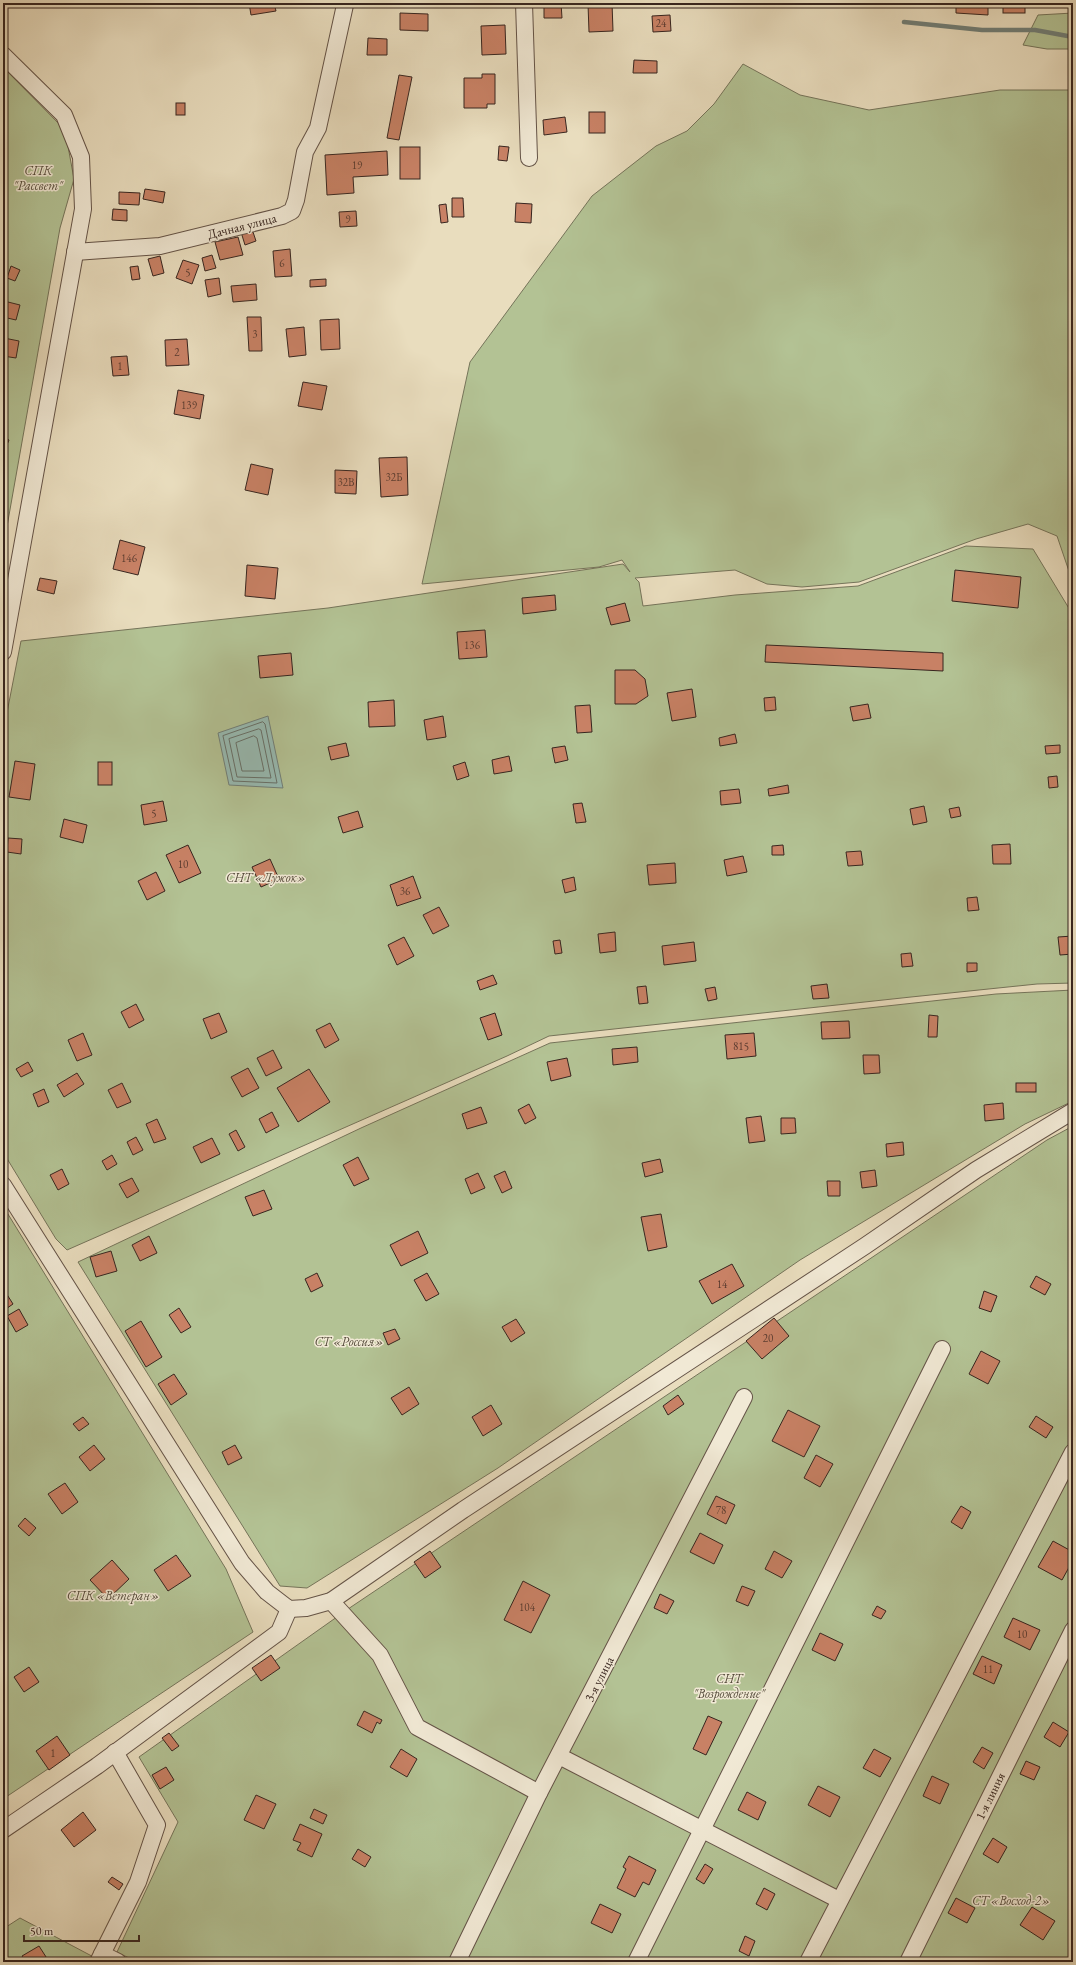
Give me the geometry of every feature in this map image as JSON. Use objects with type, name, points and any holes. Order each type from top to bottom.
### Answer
[{"type":"street","points":[[524,3],[529,158]]},
{"type":"street","name":"Дачная улица","points":[[75,252],[160,246],[282,216],[292,211],[296,200],[305,152],[318,128],[345,5]]},
{"type":"street","points":[[3,55],[64,115],[80,158],[83,209],[3,652]]},
{"type":"street","points":[[3,1185],[242,1563],[267,1592],[289,1609],[306,1608],[330,1601],[463,1510],[865,1246],[976,1170],[1073,1111]]},
{"type":"street","points":[[636,1962],[942,1349]]},
{"type":"street","name":"3-я улица","points":[[457,1962],[539,1793],[744,1397]]},
{"type":"street","points":[[808,1962],[1073,1452]]},
{"type":"street","points":[[330,1601],[380,1655],[417,1727],[539,1793]]},
{"type":"street","points":[[3,1830],[115,1752],[279,1632],[289,1609]]},
{"type":"street","name":"1-я линия","points":[[908,1962],[1073,1630]]},
{"type":"street","points":[[115,1752],[157,1825],[138,1882],[100,1958],[118,1962]]},
{"type":"street","points":[[559,1756],[839,1900]]},
{"type":"green space","points":[[1073,13],[1073,49],[1047,49],[1023,45],[1038,15]]},
{"type":"green space","name":"СНТ «Лужок»","points":[[743,64],[800,95],[869,110],[1000,90],[1073,90],[1073,583],[1057,536],[1028,524],[976,539],[859,582],[802,587],[767,584],[735,570],[635,578],[639,582],[643,606],[735,595],[858,586],[966,546],[1033,549],[1073,615],[1073,983],[1037,984],[549,1036],[507,1056],[67,1250],[56,1239],[3,1152],[3,733],[21,641],[328,608],[623,564],[630,572],[622,560],[599,567],[422,584],[470,362],[592,196],[656,146],[687,131],[714,104]]},
{"type":"green space","name":"СПК \"Рассвет\"","points":[[3,67],[65,130],[74,179],[60,228],[3,549]]},
{"type":"green space","name":"СТ «Россия»","points":[[1073,990],[1073,1101],[1025,1124],[800,1260],[498,1468],[307,1588],[280,1586],[78,1262],[361,1128],[550,1043],[996,994]]},
{"type":"green space","name":"СНТ \"Возрождение\"","points":[[1073,1126],[1073,1613],[901,1962],[137,1962],[117,1952],[178,1822],[139,1757],[351,1607],[1047,1140]]},
{"type":"green space","name":"СПК «Ветеран»","points":[[3,1206],[226,1569],[253,1632],[3,1799]]},
{"type":"green space","name":"СТ «Восход-2»","points":[[1073,1636],[1073,1962],[913,1962]]},
{"type":"green space","points":[[20,1918],[103,1962],[3,1962],[3,1929]]},
{"type":"water","points":[[268,716],[283,788],[229,785],[218,733]]},
{"type":"building","points":[[249,3],[274,3],[276,11],[251,15]]},
{"type":"building","points":[[544,3],[561,3],[562,18],[544,18]]},
{"type":"building","points":[[612,3],[613,31],[589,32],[588,4]]},
{"type":"building","points":[[956,3],[988,3],[988,15],[956,13]]},
{"type":"building","points":[[1003,3],[1025,3],[1025,13],[1003,13]]},
{"type":"building","points":[[400,13],[428,14],[428,31],[400,30]]},
{"type":"building","points":[[670,15],[671,31],[653,32],[652,16]]},
{"type":"building","points":[[505,25],[506,54],[482,55],[481,26]]},
{"type":"building","points":[[368,38],[387,39],[387,55],[367,55]]},
{"type":"building","points":[[634,60],[657,61],[657,73],[633,73]]},
{"type":"building","points":[[482,74],[495,74],[495,104],[487,104],[487,108],[464,108],[464,78],[482,78]]},
{"type":"building","points":[[399,75],[412,77],[399,140],[387,138]]},
{"type":"building","points":[[176,103],[185,103],[185,115],[176,115]]},
{"type":"building","points":[[589,112],[605,112],[605,133],[589,133]]},
{"type":"building","points":[[565,117],[567,132],[544,135],[543,120]]},
{"type":"building","points":[[499,146],[509,147],[507,161],[498,160]]},
{"type":"building","points":[[400,147],[420,147],[420,179],[400,179]]},
{"type":"building","points":[[387,151],[388,175],[353,177],[354,193],[327,195],[325,155]]},
{"type":"building","points":[[145,189],[165,192],[163,203],[143,199]]},
{"type":"building","points":[[119,192],[140,193],[139,205],[119,204]]},
{"type":"building","points":[[452,198],[463,198],[464,217],[452,217]]},
{"type":"building","points":[[516,203],[532,204],[531,223],[515,222]]},
{"type":"building","points":[[446,204],[448,222],[441,223],[439,205]]},
{"type":"building","points":[[113,209],[127,210],[127,221],[112,220]]},
{"type":"building","points":[[356,211],[357,226],[340,227],[339,212]]},
{"type":"building","points":[[252,229],[256,241],[245,245],[241,232]]},
{"type":"building","points":[[238,237],[243,255],[220,260],[215,242]]},
{"type":"building","points":[[290,249],[292,276],[275,277],[273,251]]},
{"type":"building","points":[[212,255],[216,268],[205,271],[202,258]]},
{"type":"building","points":[[160,256],[164,273],[153,276],[148,259]]},
{"type":"building","points":[[183,260],[199,265],[192,284],[176,278]]},
{"type":"building","points":[[11,266],[20,270],[15,281],[7,278]]},
{"type":"building","points":[[138,266],[140,279],[132,280],[130,267]]},
{"type":"building","points":[[219,278],[221,294],[208,297],[205,280]]},
{"type":"building","points":[[326,279],[326,286],[310,287],[310,280]]},
{"type":"building","points":[[256,284],[257,300],[233,302],[231,286]]},
{"type":"building","points":[[4,301],[20,305],[16,320],[3,317]]},
{"type":"building","points":[[247,317],[261,317],[262,351],[249,351]]},
{"type":"building","points":[[339,319],[340,349],[321,350],[320,320]]},
{"type":"building","points":[[304,327],[306,355],[289,357],[286,329]]},
{"type":"building","points":[[4,338],[19,341],[16,358],[3,356]]},
{"type":"building","points":[[187,339],[189,365],[166,366],[165,340]]},
{"type":"building","points":[[127,356],[129,375],[113,376],[111,357]]},
{"type":"building","points":[[303,382],[327,386],[322,410],[298,406]]},
{"type":"building","points":[[178,390],[204,395],[200,419],[174,414]]},
{"type":"building","points":[[3,437],[9,440],[3,454]]},
{"type":"building","points":[[407,457],[408,495],[381,497],[379,458]]},
{"type":"building","points":[[251,464],[273,469],[268,495],[245,490]]},
{"type":"building","points":[[335,470],[357,471],[356,494],[335,493]]},
{"type":"building","points":[[120,540],[145,547],[138,575],[113,569]]},
{"type":"building","points":[[247,565],[278,568],[275,599],[245,596]]},
{"type":"building","points":[[955,570],[1021,577],[1018,608],[952,601]]},
{"type":"building","points":[[40,578],[57,581],[54,594],[37,590]]},
{"type":"building","points":[[555,595],[556,610],[523,614],[522,598]]},
{"type":"building","points":[[625,603],[630,621],[611,625],[606,608]]},
{"type":"building","points":[[485,630],[487,657],[459,659],[457,632]]},
{"type":"building","points":[[766,645],[943,653],[943,671],[765,662]]},
{"type":"building","points":[[291,653],[293,675],[260,678],[258,656]]},
{"type":"building","points":[[615,670],[635,670],[645,679],[648,696],[636,704],[615,704]]},
{"type":"building","points":[[692,689],[696,717],[672,721],[667,693]]},
{"type":"building","points":[[775,697],[776,710],[765,711],[764,698]]},
{"type":"building","points":[[394,700],[395,726],[369,727],[368,702]]},
{"type":"building","points":[[868,704],[871,718],[853,721],[850,707]]},
{"type":"building","points":[[590,705],[592,732],[577,733],[575,706]]},
{"type":"building","points":[[443,716],[446,737],[427,740],[424,720]]},
{"type":"building","points":[[735,734],[737,743],[720,746],[719,738]]},
{"type":"building","points":[[346,743],[349,756],[331,760],[328,747]]},
{"type":"building","points":[[1060,745],[1060,753],[1046,754],[1045,746]]},
{"type":"building","points":[[565,746],[568,760],[555,763],[552,748]]},
{"type":"building","points":[[509,756],[512,771],[494,774],[492,760]]},
{"type":"building","points":[[15,761],[35,764],[30,800],[9,797]]},
{"type":"building","points":[[98,762],[112,762],[112,785],[98,785]]},
{"type":"building","points":[[465,762],[469,776],[457,780],[453,766]]},
{"type":"building","points":[[1057,776],[1058,787],[1049,788],[1048,777]]},
{"type":"building","points":[[788,785],[789,793],[769,796],[768,789]]},
{"type":"building","points":[[739,789],[741,803],[721,805],[720,791]]},
{"type":"building","points":[[163,801],[167,821],[144,825],[141,805]]},
{"type":"building","points":[[582,803],[586,822],[576,823],[573,804]]},
{"type":"building","points":[[924,806],[927,822],[913,825],[910,809]]},
{"type":"building","points":[[959,807],[961,816],[951,818],[949,809]]},
{"type":"building","points":[[358,811],[363,827],[343,833],[338,817]]},
{"type":"building","points":[[64,819],[87,825],[83,843],[60,837]]},
{"type":"building","points":[[8,838],[22,839],[21,854],[7,852]]},
{"type":"building","points":[[1010,844],[1011,864],[993,864],[992,845]]},
{"type":"building","points":[[188,845],[201,873],[179,883],[166,855]]},
{"type":"building","points":[[783,845],[784,855],[772,855],[772,846]]},
{"type":"building","points":[[861,851],[863,865],[848,866],[846,852]]},
{"type":"building","points":[[743,856],[747,872],[727,876],[724,860]]},
{"type":"building","points":[[270,859],[279,879],[261,887],[252,867]]},
{"type":"building","points":[[675,863],[676,883],[649,885],[647,865]]},
{"type":"building","points":[[156,872],[165,891],[147,900],[138,881]]},
{"type":"building","points":[[413,876],[421,898],[397,906],[390,885]]},
{"type":"building","points":[[574,877],[576,890],[565,893],[562,880]]},
{"type":"building","points":[[977,897],[979,910],[968,911],[967,898]]},
{"type":"building","points":[[439,907],[449,926],[433,934],[423,915]]},
{"type":"building","points":[[615,932],[616,951],[600,953],[598,934]]},
{"type":"building","points":[[1073,936],[1073,954],[1060,955],[1058,937]]},
{"type":"building","points":[[404,937],[414,956],[397,965],[388,945]]},
{"type":"building","points":[[560,940],[562,953],[555,954],[553,941]]},
{"type":"building","points":[[694,942],[696,961],[664,965],[662,946]]},
{"type":"building","points":[[911,953],[913,966],[902,967],[901,954]]},
{"type":"building","points":[[967,963],[977,963],[977,971],[967,972]]},
{"type":"building","points":[[493,975],[497,984],[480,990],[477,981]]},
{"type":"building","points":[[827,984],[829,998],[813,999],[811,986]]},
{"type":"building","points":[[646,986],[648,1003],[639,1004],[637,987]]},
{"type":"building","points":[[715,987],[717,999],[708,1001],[705,989]]},
{"type":"building","points":[[136,1004],[144,1020],[129,1028],[121,1012]]},
{"type":"building","points":[[219,1013],[227,1032],[211,1039],[203,1019]]},
{"type":"building","points":[[495,1013],[502,1035],[488,1040],[480,1018]]},
{"type":"building","points":[[929,1015],[938,1016],[937,1037],[928,1037]]},
{"type":"building","points":[[849,1021],[850,1038],[822,1039],[821,1022]]},
{"type":"building","points":[[330,1023],[339,1040],[325,1048],[316,1030]]},
{"type":"building","points":[[83,1033],[92,1055],[77,1061],[68,1040]]},
{"type":"building","points":[[754,1033],[756,1056],[727,1059],[725,1035]]},
{"type":"building","points":[[637,1047],[638,1062],[613,1065],[612,1049]]},
{"type":"building","points":[[273,1050],[282,1068],[266,1076],[257,1058]]},
{"type":"building","points":[[863,1055],[879,1055],[880,1073],[864,1074]]},
{"type":"building","points":[[567,1058],[571,1076],[551,1081],[547,1062]]},
{"type":"building","points":[[28,1062],[33,1071],[21,1077],[16,1069]]},
{"type":"building","points":[[248,1068],[259,1088],[242,1097],[231,1077]]},
{"type":"building","points":[[309,1069],[330,1102],[298,1122],[277,1088]]},
{"type":"building","points":[[77,1073],[84,1084],[64,1097],[57,1085]]},
{"type":"building","points":[[122,1083],[131,1102],[117,1108],[108,1090]]},
{"type":"building","points":[[1016,1083],[1036,1083],[1036,1092],[1016,1092]]},
{"type":"building","points":[[44,1089],[49,1102],[38,1107],[33,1094]]},
{"type":"building","points":[[1003,1103],[1004,1119],[985,1121],[984,1105]]},
{"type":"building","points":[[529,1104],[536,1118],[525,1124],[518,1110]]},
{"type":"building","points":[[481,1107],[487,1123],[467,1129],[462,1114]]},
{"type":"building","points":[[272,1112],[279,1126],[266,1133],[259,1119]]},
{"type":"building","points":[[761,1116],[765,1141],[749,1143],[746,1118]]},
{"type":"building","points":[[781,1118],[795,1118],[796,1133],[781,1134]]},
{"type":"building","points":[[157,1119],[166,1139],[154,1143],[146,1124]]},
{"type":"building","points":[[236,1130],[245,1147],[238,1151],[229,1134]]},
{"type":"building","points":[[136,1137],[143,1150],[133,1155],[127,1142]]},
{"type":"building","points":[[212,1138],[220,1154],[201,1163],[193,1147]]},
{"type":"building","points":[[903,1142],[904,1155],[887,1157],[886,1144]]},
{"type":"building","points":[[112,1155],[117,1164],[107,1170],[102,1161]]},
{"type":"building","points":[[358,1157],[369,1179],[354,1186],[343,1165]]},
{"type":"building","points":[[660,1159],[663,1172],[645,1177],[642,1163]]},
{"type":"building","points":[[62,1169],[69,1184],[58,1190],[50,1175]]},
{"type":"building","points":[[875,1170],[877,1186],[862,1188],[860,1172]]},
{"type":"building","points":[[505,1171],[512,1188],[502,1193],[494,1176]]},
{"type":"building","points":[[478,1173],[485,1188],[471,1194],[465,1179]]},
{"type":"building","points":[[132,1178],[139,1191],[127,1198],[119,1184]]},
{"type":"building","points":[[827,1181],[840,1181],[840,1196],[828,1196]]},
{"type":"building","points":[[264,1190],[272,1209],[253,1216],[245,1197]]},
{"type":"building","points":[[661,1214],[667,1247],[648,1251],[641,1217]]},
{"type":"building","points":[[418,1231],[428,1253],[401,1266],[390,1245]]},
{"type":"building","points":[[149,1236],[157,1253],[140,1261],[132,1245]]},
{"type":"building","points":[[111,1251],[117,1271],[96,1277],[90,1257]]},
{"type":"building","points":[[732,1264],[744,1286],[712,1304],[699,1281]]},
{"type":"building","points":[[317,1273],[323,1286],[311,1292],[305,1279]]},
{"type":"building","points":[[427,1273],[439,1294],[426,1301],[414,1280]]},
{"type":"building","points":[[1036,1276],[1051,1284],[1045,1295],[1030,1287]]},
{"type":"building","points":[[984,1291],[997,1296],[991,1312],[979,1308]]},
{"type":"building","points":[[6,1293],[13,1304],[3,1311],[3,1295]]},
{"type":"building","points":[[179,1308],[191,1327],[181,1333],[169,1315]]},
{"type":"building","points":[[19,1309],[28,1325],[16,1332],[7,1316]]},
{"type":"building","points":[[774,1318],[789,1336],[762,1359],[746,1341]]},
{"type":"building","points":[[516,1319],[525,1333],[511,1342],[502,1327]]},
{"type":"building","points":[[141,1321],[162,1357],[146,1367],[125,1331]]},
{"type":"building","points":[[395,1329],[400,1339],[388,1345],[383,1333]]},
{"type":"building","points":[[981,1351],[1000,1361],[988,1384],[969,1374]]},
{"type":"building","points":[[174,1374],[187,1394],[171,1405],[158,1384]]},
{"type":"building","points":[[409,1387],[419,1404],[402,1415],[391,1398]]},
{"type":"building","points":[[678,1395],[684,1404],[668,1415],[663,1406]]},
{"type":"building","points":[[491,1405],[502,1424],[483,1436],[472,1417]]},
{"type":"building","points":[[788,1410],[820,1426],[804,1457],[772,1441]]},
{"type":"building","points":[[1036,1416],[1053,1427],[1046,1438],[1029,1427]]},
{"type":"building","points":[[83,1417],[89,1424],[79,1431],[73,1424]]},
{"type":"building","points":[[94,1445],[105,1459],[90,1471],[79,1457]]},
{"type":"building","points":[[235,1445],[242,1458],[228,1465],[222,1452]]},
{"type":"building","points":[[816,1455],[833,1464],[820,1487],[804,1478]]},
{"type":"building","points":[[65,1483],[78,1502],[62,1514],[48,1494]]},
{"type":"building","points":[[716,1496],[735,1505],[726,1524],[707,1514]]},
{"type":"building","points":[[961,1506],[971,1512],[962,1529],[951,1522]]},
{"type":"building","points":[[25,1518],[36,1528],[29,1536],[18,1526]]},
{"type":"building","points":[[700,1533],[723,1545],[714,1564],[690,1552]]},
{"type":"building","points":[[1053,1541],[1073,1552],[1073,1560],[1062,1580],[1038,1567]]},
{"type":"building","points":[[430,1551],[441,1567],[425,1578],[414,1562]]},
{"type":"building","points":[[774,1551],[792,1561],[782,1578],[765,1569]]},
{"type":"building","points":[[176,1555],[191,1576],[168,1591],[154,1570]]},
{"type":"building","points":[[112,1560],[129,1579],[108,1599],[90,1580]]},
{"type":"building","points":[[523,1581],[550,1595],[531,1633],[504,1620]]},
{"type":"building","points":[[742,1586],[755,1591],[748,1606],[736,1601]]},
{"type":"building","points":[[660,1594],[674,1601],[667,1614],[654,1608]]},
{"type":"building","points":[[877,1606],[886,1611],[881,1619],[872,1615]]},
{"type":"building","points":[[1013,1618],[1040,1630],[1030,1650],[1004,1637]]},
{"type":"building","points":[[820,1633],[843,1644],[835,1661],[812,1650]]},
{"type":"building","points":[[271,1655],[280,1668],[261,1681],[252,1668]]},
{"type":"building","points":[[982,1656],[1002,1665],[994,1684],[973,1674]]},
{"type":"building","points":[[29,1667],[39,1682],[24,1692],[14,1677]]},
{"type":"building","points":[[364,1711],[382,1720],[380,1724],[377,1722],[372,1733],[357,1725]]},
{"type":"building","points":[[708,1716],[722,1722],[706,1755],[693,1749]]},
{"type":"building","points":[[1053,1722],[1069,1732],[1060,1747],[1044,1737]]},
{"type":"building","points":[[169,1733],[179,1746],[172,1751],[162,1738]]},
{"type":"building","points":[[57,1736],[70,1755],[49,1770],[36,1751]]},
{"type":"building","points":[[982,1747],[993,1753],[984,1769],[973,1762]]},
{"type":"building","points":[[401,1749],[417,1759],[407,1777],[390,1767]]},
{"type":"building","points":[[874,1749],[891,1758],[880,1777],[863,1768]]},
{"type":"building","points":[[1026,1761],[1040,1767],[1034,1780],[1020,1774]]},
{"type":"building","points":[[166,1767],[174,1780],[160,1789],[152,1775]]},
{"type":"building","points":[[932,1776],[949,1784],[940,1804],[923,1796]]},
{"type":"building","points":[[818,1786],[840,1797],[830,1817],[808,1805]]},
{"type":"building","points":[[747,1792],[766,1802],[758,1820],[738,1810]]},
{"type":"building","points":[[256,1795],[276,1804],[264,1829],[244,1820]]},
{"type":"building","points":[[314,1809],[327,1815],[323,1824],[310,1818]]},
{"type":"building","points":[[83,1812],[96,1830],[74,1847],[61,1830]]},
{"type":"building","points":[[300,1824],[322,1834],[312,1857],[297,1850],[301,1843],[293,1840]]},
{"type":"building","points":[[993,1838],[1007,1847],[998,1863],[983,1854]]},
{"type":"building","points":[[358,1849],[371,1857],[365,1867],[352,1859]]},
{"type":"building","points":[[629,1856],[656,1870],[649,1885],[643,1882],[635,1897],[617,1888],[626,1869],[623,1867]]},
{"type":"building","points":[[705,1864],[713,1869],[704,1884],[696,1879]]},
{"type":"building","points":[[112,1877],[123,1884],[119,1890],[108,1882]]},
{"type":"building","points":[[764,1888],[775,1894],[767,1910],[756,1904]]},
{"type":"building","points":[[956,1898],[975,1908],[967,1923],[948,1913]]},
{"type":"building","points":[[600,1904],[621,1914],[612,1933],[591,1923]]},
{"type":"building","points":[[1032,1907],[1055,1921],[1043,1940],[1020,1925]]},
{"type":"building","points":[[745,1936],[755,1941],[749,1956],[739,1951]]},
{"type":"building","points":[[39,1946],[48,1960],[44,1962],[26,1962],[22,1956]]},
{"type":"waterway","points":[[904,22],[982,30],[1035,30],[1073,37]]}]
